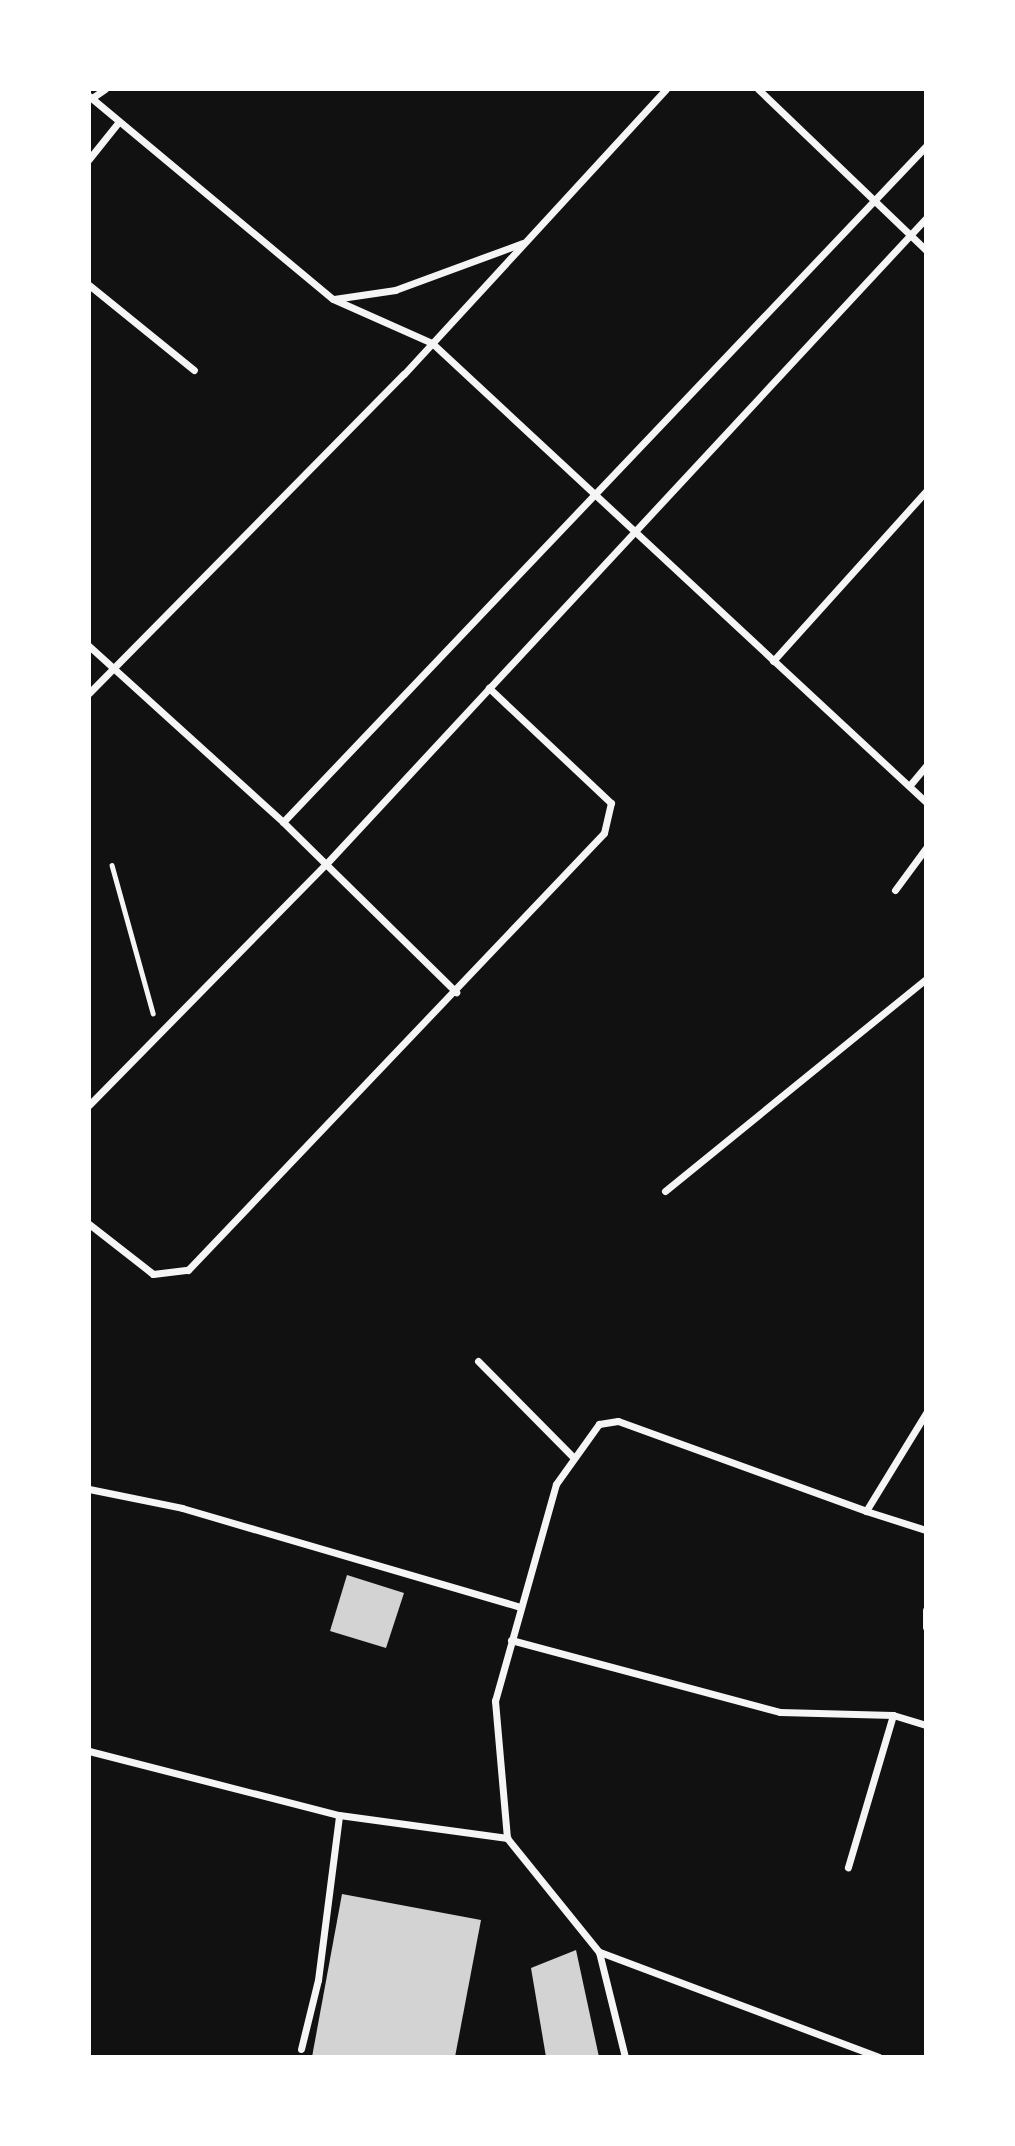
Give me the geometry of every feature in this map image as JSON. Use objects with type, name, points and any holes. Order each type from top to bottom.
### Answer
[{"type":"street","points":[[106,89],[90,97],[117,124],[333,299],[432,343],[633,535],[926,802]]},
{"type":"street","points":[[89,692],[432,343],[666,89]]},
{"type":"street","points":[[758,89],[874,195],[926,250]]},
{"type":"street","points":[[89,159],[117,124]]},
{"type":"street","points":[[283,822],[874,195],[926,146]]},
{"type":"street","points":[[89,1105],[326,864],[926,218]]},
{"type":"street","points":[[333,299],[395,290],[524,243]]},
{"type":"street","points":[[89,285],[194,370]]},
{"type":"street","points":[[773,661],[926,491]]},
{"type":"street","points":[[89,646],[112,670],[283,822],[456,992]]},
{"type":"street","points":[[89,1224],[153,1274],[188,1270],[456,992],[604,833],[611,816],[611,803],[489,688]]},
{"type":"street","points":[[910,785],[926,766]]},
{"type":"street","points":[[895,890],[926,848]]},
{"type":"street","points":[[664,1191],[926,979]]},
{"type":"street","points":[[478,1361],[572,1456]]},
{"type":"street","points":[[869,1510],[926,1413]]},
{"type":"street","points":[[625,2057],[599,1952],[507,1838],[495,1701],[556,1484],[572,1456],[599,1424],[618,1421],[926,1530]]},
{"type":"street","points":[[89,1489],[182,1508],[520,1607]]},
{"type":"street","points":[[926,1609],[926,1627]]},
{"type":"street","points":[[511,1640],[780,1712],[893,1716],[926,1725]]},
{"type":"street","points":[[848,1867],[893,1716]]},
{"type":"street","points":[[89,1751],[339,1815],[507,1838]]},
{"type":"street","points":[[302,2049],[318,1980],[339,1815]]},
{"type":"street","points":[[599,1952],[879,2057]]},
{"type":"path","points":[[112,864],[159,1034]]},
{"type":"building","points":[[347,1575],[404,1593],[386,1648],[330,1631]]},
{"type":"building","points":[[342,1894],[481,1920],[455,2057],[312,2057]]},
{"type":"building","points":[[576,1950],[599,2057],[546,2057],[531,1968]]}]
